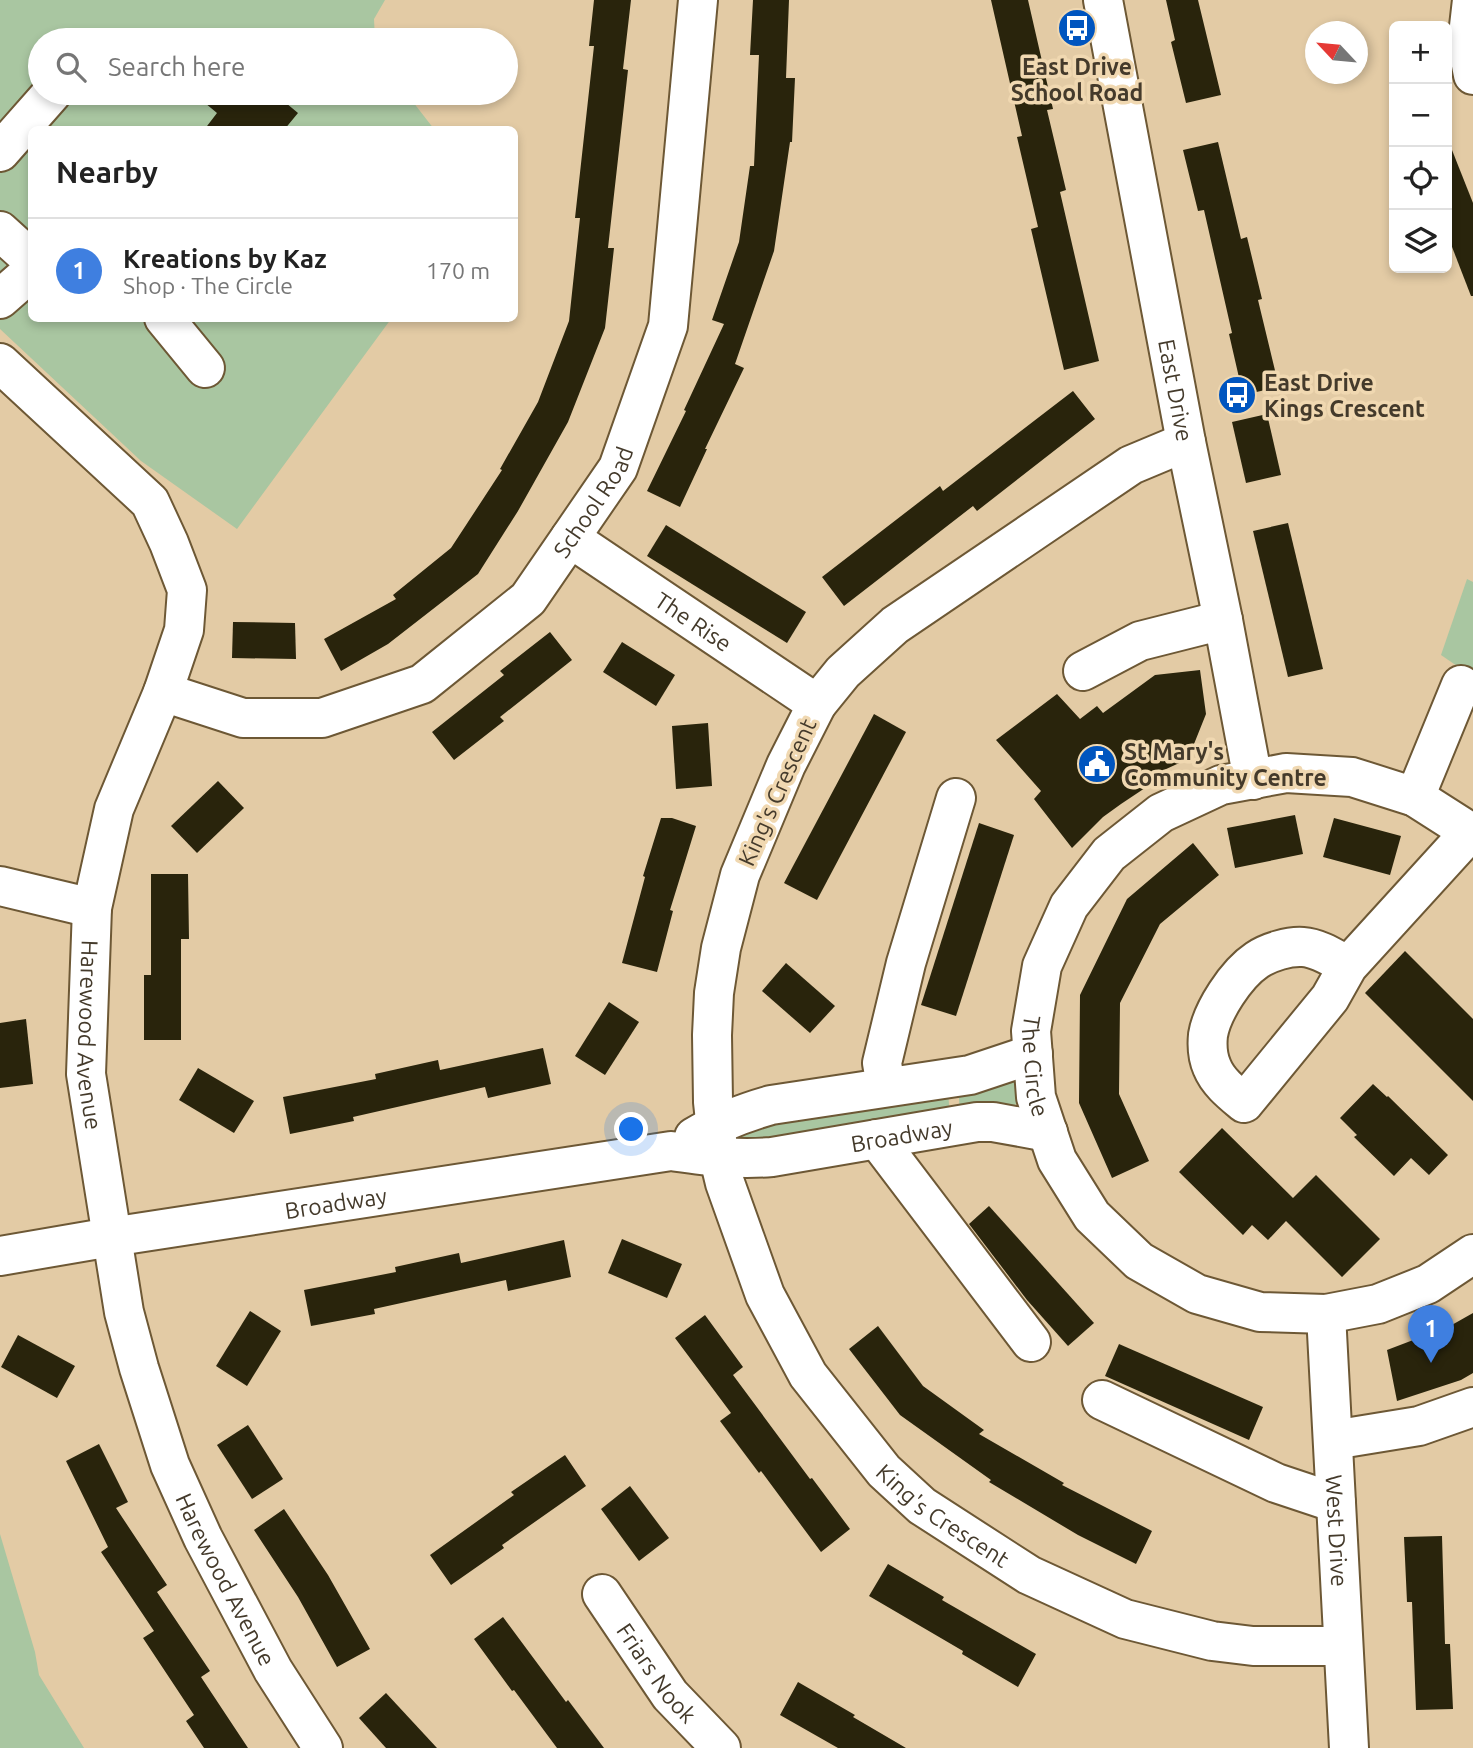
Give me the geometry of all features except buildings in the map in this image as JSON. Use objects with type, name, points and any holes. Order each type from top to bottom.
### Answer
[{"type":"street","name":"School Road","points":[[163,692],[243,718],[322,718],[422,684],[528,599],[618,468],[668,326],[698,0]]},
{"type":"street","name":"East Drive","points":[[1103,0],[1253,780]]},
{"type":"street","points":[[1472,0],[1467,44],[1473,75]]},
{"type":"street","points":[[0,152],[41,105]]},
{"type":"street","points":[[0,231],[28,256]]},
{"type":"street","points":[[0,299],[28,274]]},
{"type":"street","points":[[167,322],[205,368]]},
{"type":"street","name":"Harewood Avenue","points":[[0,363],[150,502],[187,590],[184,630],[163,692],[114,810],[92,908],[86,1074],[127,1324],[170,1465],[203,1538],[273,1670],[323,1748]]},
{"type":"street","name":"King's Crescent","points":[[1186,442],[1131,465],[895,625],[843,673],[817,704],[786,765],[740,875],[721,948],[713,993],[712,1035],[713,1102],[718,1141],[725,1183],[765,1295],[808,1375],[884,1471],[922,1506],[1029,1575],[1125,1619],[1212,1641],[1253,1646],[1343,1646]]},
{"type":"street","name":"The Rise","points":[[570,538],[817,704]]},
{"type":"street","points":[[1083,671],[1140,642],[1223,620]]},
{"type":"street","points":[[1415,797],[1461,685]]},
{"type":"street","name":"The Circle","points":[[1472,833],[1415,797],[1352,778],[1286,773],[1221,785],[1161,813],[1109,853],[1069,906],[1042,966],[1031,1031],[1036,1097],[1057,1160],[1092,1216],[1139,1261],[1197,1294],[1260,1312],[1326,1314],[1378,1304],[1428,1284],[1473,1254]]},
{"type":"street","points":[[886,1087],[882,1063],[906,963],[956,798]]},
{"type":"street","points":[[1348,966],[1472,833]]},
{"type":"street","points":[[0,887],[92,908]]},
{"type":"street","points":[[718,1141],[744,1112],[771,1105],[970,1074],[1033,1054]]},
{"type":"street","name":"Broadway","points":[[0,1256],[671,1151],[718,1141],[744,1159],[772,1157],[977,1122],[993,1122],[1048,1132]]},
{"type":"street","points":[[877,1139],[1031,1342]]},
{"type":"street","name":"West Drive","points":[[1326,1314],[1349,1748]]},
{"type":"street","points":[[1102,1400],[1276,1482],[1336,1503]]},
{"type":"street","points":[[1333,1440],[1419,1426],[1473,1407]]},
{"type":"street","name":"Friars Nook","points":[[602,1594],[670,1695],[718,1747]]},
{"type":"green space","points":[[0,0],[385,0],[374,19],[374,28],[28,28],[28,105],[415,105],[432,126],[28,126],[28,322],[389,322],[237,529],[141,461],[0,329]]},
{"type":"green space","points":[[1467,579],[1473,582],[1473,677],[1441,655]]},
{"type":"green space","points":[[1012,1080],[1023,1086],[1021,1099],[1011,1109],[960,1114],[958,1084]]},
{"type":"green space","points":[[948,1091],[950,1118],[737,1144],[734,1135],[740,1122]]},
{"type":"green space","points":[[0,1534],[35,1652],[39,1675],[84,1748],[0,1748]]},
{"type":"place","name":"East Drive School Road","points":[[1077,28]]},
{"type":"place","name":"East Drive Kings Crescent","points":[[1237,395]]},
{"type":"place","name":"St Mary's Community Centre","points":[[1097,764]]},
{"type":"place","name":"Kreations by Kaz","points":[[1431,1363]]}]
